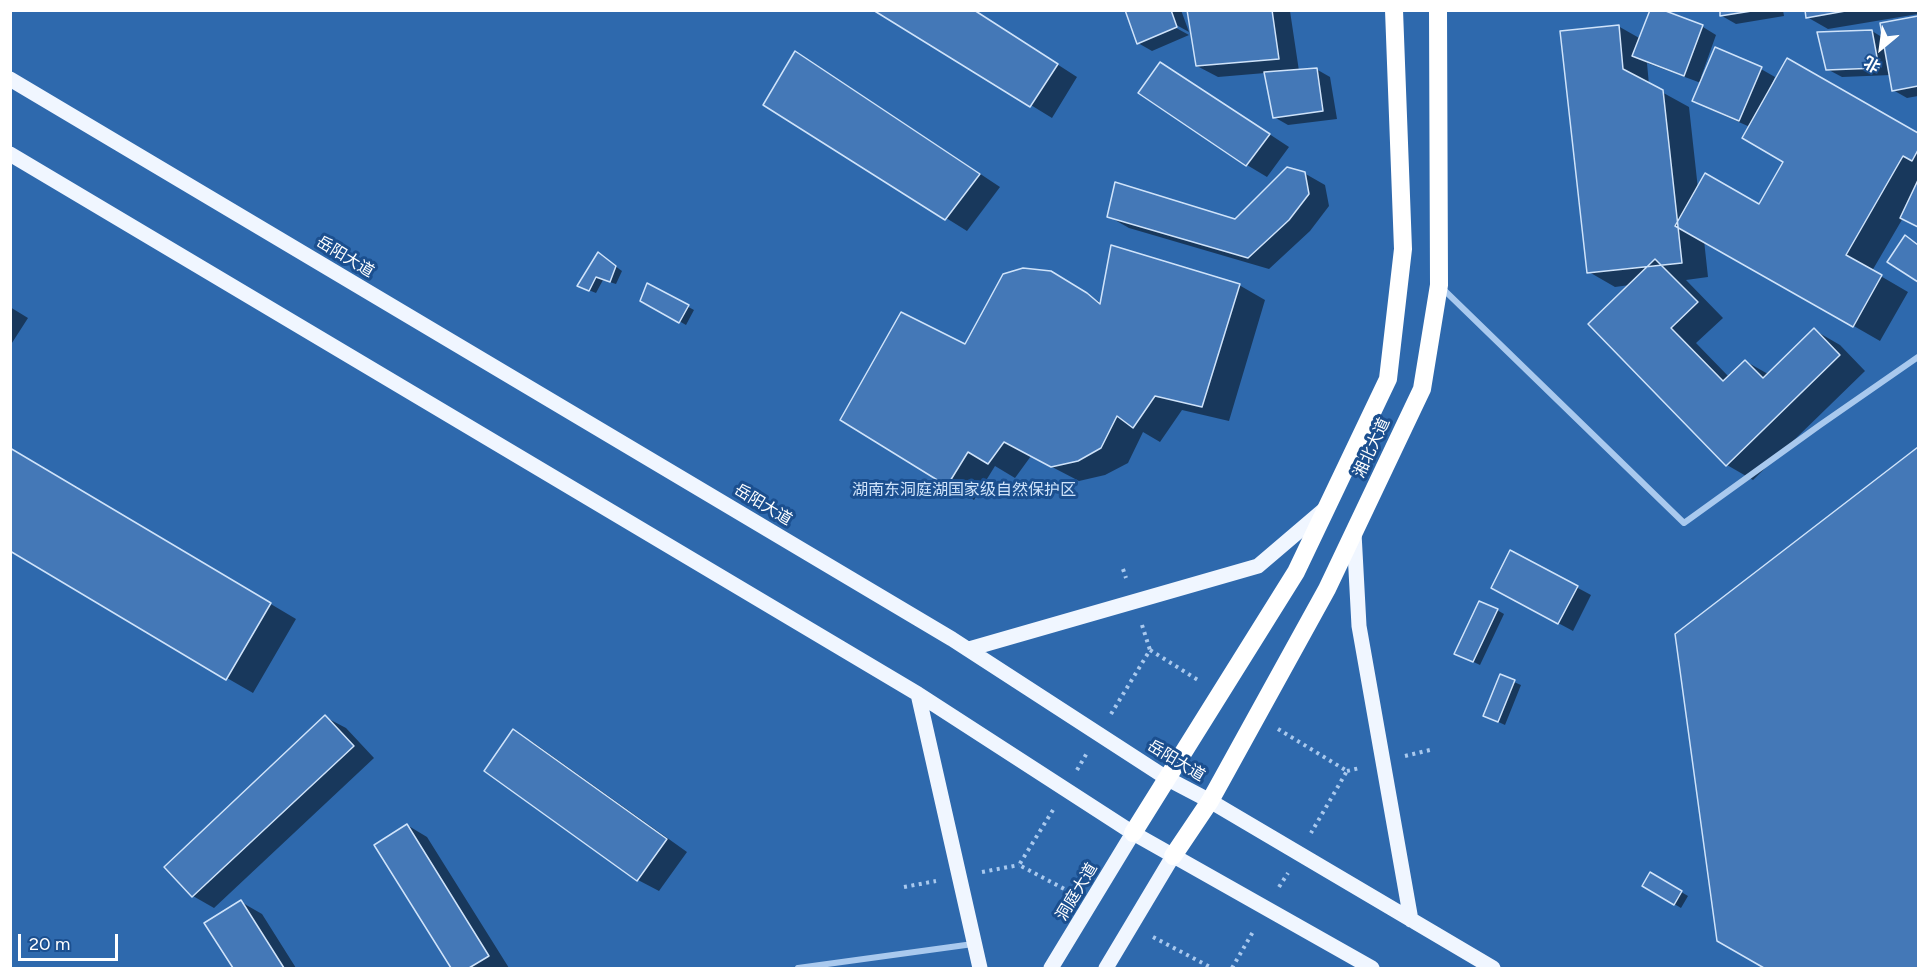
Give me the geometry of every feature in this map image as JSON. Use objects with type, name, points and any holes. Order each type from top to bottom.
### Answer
[{"type":"highway","name":"湘北大道","points":[[1133,833],[1296,572],[1388,379],[1403,249],[1394,10]]},
{"type":"highway","name":"湘北大道","points":[[1173,856],[1210,801],[1327,589],[1422,389],[1439,285],[1438,10]]},
{"type":"main road","name":"岳阳大道","points":[[10,79],[969,649],[1168,779],[1210,801],[1493,969]]},
{"type":"main road","points":[[10,154],[918,694],[1133,833],[1372,969]]},
{"type":"main road","points":[[969,649],[1258,566],[1326,508]]},
{"type":"main road","points":[[1354,533],[1359,626],[1411,920]]},
{"type":"main road","points":[[918,694],[980,969]]},
{"type":"main road","name":"洞庭大道","points":[[1051,969],[1133,833]]},
{"type":"main road","points":[[1106,969],[1173,856]]},
{"type":"street","points":[[1439,285],[1684,523],[1918,357]]},
{"type":"street","points":[[798,969],[974,944]]},
{"type":"green space","name":"湖南东洞庭湖国家级自然保护区","points":[[10,11],[1918,11],[1918,968],[11,968]]},
{"type":"building","points":[[873,10],[974,10],[1058,64],[1030,107]]},
{"type":"building","points":[[1125,10],[1171,10],[1177,27],[1137,44]]},
{"type":"building","points":[[1187,10],[1272,10],[1279,59],[1196,66]]},
{"type":"building","points":[[1650,10],[1663,10],[1703,25],[1684,76],[1632,56]]},
{"type":"building","points":[[1720,10],[1758,10],[1720,16]]},
{"type":"building","points":[[1805,10],[1851,10],[1806,18]]},
{"type":"building","points":[[1918,16],[1918,86],[1892,91],[1880,23]]},
{"type":"building","points":[[1619,25],[1623,69],[1663,90],[1682,263],[1587,273],[1560,31]]},
{"type":"building","points":[[1872,30],[1879,68],[1826,70],[1817,32]]},
{"type":"building","points":[[1715,47],[1762,67],[1739,121],[1692,101]]},
{"type":"building","points":[[795,51],[980,174],[945,220],[763,105]]},
{"type":"building","points":[[1787,58],[1918,133],[1918,150],[1912,161],[1903,156],[1846,255],[1882,275],[1853,327],[1675,226],[1705,173],[1759,204],[1783,162],[1742,138]]},
{"type":"building","points":[[1160,62],[1270,134],[1246,166],[1138,93]]},
{"type":"building","points":[[1317,68],[1323,111],[1273,118],[1264,72]]},
{"type":"building","points":[[1287,167],[1305,172],[1309,194],[1289,220],[1248,258],[1107,217],[1115,182],[1235,219]]},
{"type":"building","points":[[1918,180],[1918,227],[1900,218]]},
{"type":"building","points":[[1905,235],[1918,245],[1918,282],[1887,262]]},
{"type":"building","points":[[1111,245],[1240,284],[1202,407],[1155,396],[1133,428],[1117,416],[1101,448],[1078,461],[1051,467],[1004,442],[988,464],[968,452],[947,486],[840,420],[901,312],[965,344],[1003,274],[1023,268],[1051,271],[1087,293],[1100,304]]},
{"type":"building","points":[[598,252],[616,266],[610,282],[596,277],[589,291],[577,286]]},
{"type":"building","points":[[1655,259],[1698,302],[1671,328],[1723,381],[1745,360],[1763,378],[1814,328],[1840,355],[1726,466],[1588,324]]},
{"type":"building","points":[[647,283],[689,305],[679,323],[640,301]]},
{"type":"building","points":[[1918,447],[1918,968],[1764,968],[1717,941],[1675,634]]},
{"type":"building","points":[[10,448],[271,603],[226,680],[10,551]]},
{"type":"building","points":[[1510,550],[1578,586],[1558,624],[1491,588]]},
{"type":"building","points":[[1479,601],[1498,609],[1473,662],[1454,654]]},
{"type":"building","points":[[1500,674],[1515,680],[1498,722],[1483,716]]},
{"type":"building","points":[[325,715],[354,746],[192,897],[164,867]]},
{"type":"building","points":[[513,729],[667,839],[637,881],[484,771]]},
{"type":"building","points":[[407,824],[489,956],[469,968],[451,968],[374,845]]},
{"type":"building","points":[[1650,872],[1682,891],[1674,905],[1642,886]]},
{"type":"building","points":[[241,900],[284,968],[233,968],[204,923]]}]
